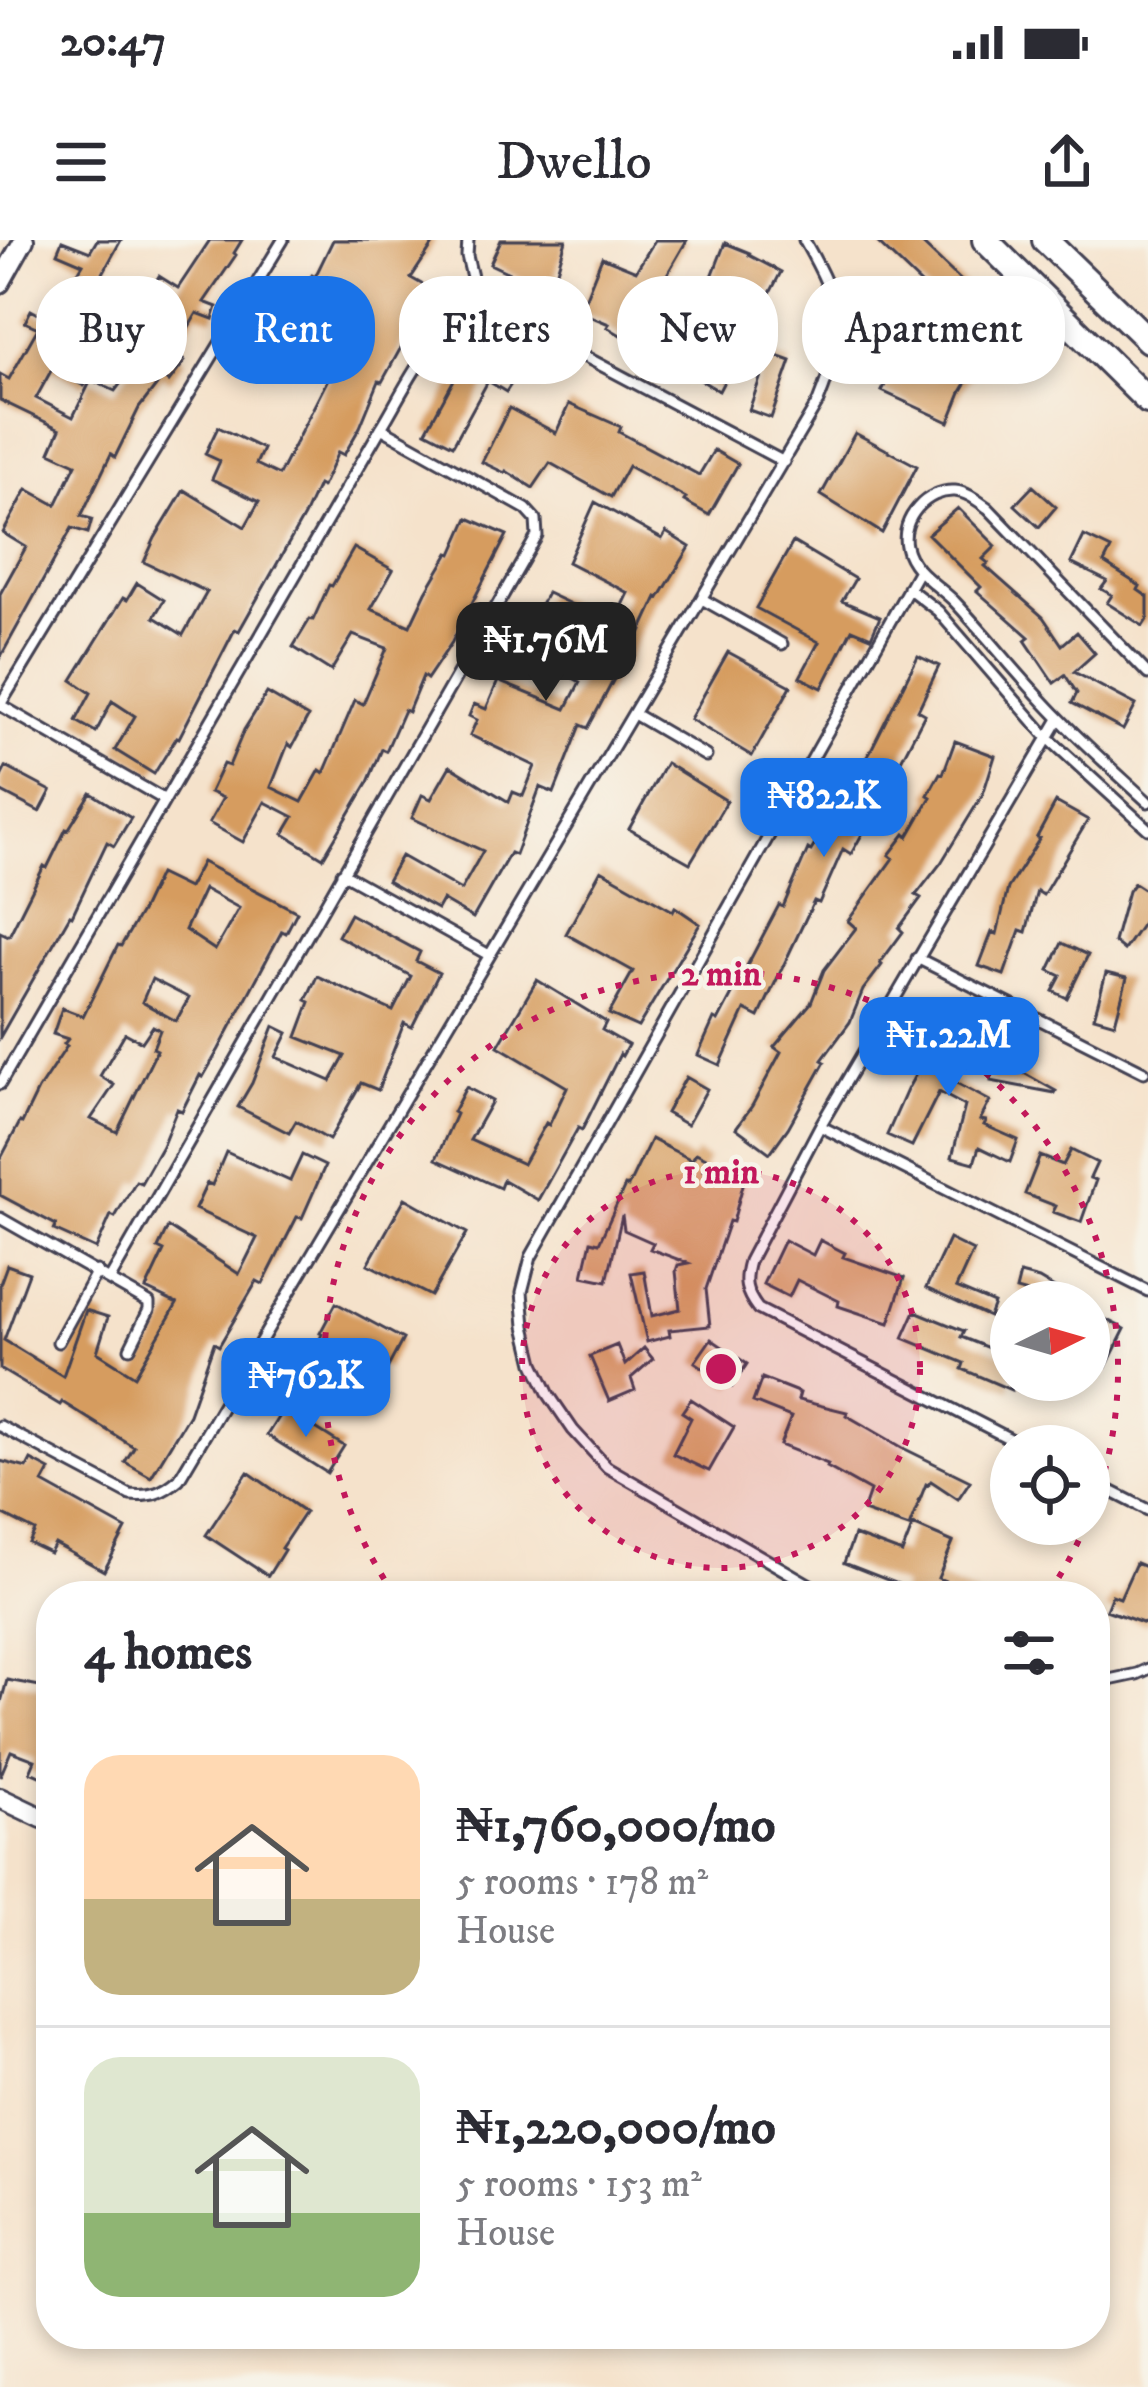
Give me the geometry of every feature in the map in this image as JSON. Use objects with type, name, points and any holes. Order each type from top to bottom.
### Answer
[{"type":"street","points":[[0,283],[24,240]]},
{"type":"street","points":[[985,240],[1148,401]]},
{"type":"street","points":[[1045,240],[1148,340]]},
{"type":"street","points":[[0,1798],[36,1815]]},
{"type":"lane","points":[[165,800],[0,705],[283,240]]},
{"type":"lane","points":[[468,240],[472,276]]},
{"type":"lane","points":[[0,1426],[130,1495],[149,1497],[178,1478],[818,402],[832,368],[838,328],[829,284],[804,240]]},
{"type":"lane","points":[[593,360],[784,463]]},
{"type":"lane","points":[[0,1084],[408,384]]},
{"type":"lane","points":[[110,1279],[537,536],[536,520],[526,509],[381,428]]},
{"type":"lane","points":[[1148,674],[988,508],[954,491],[937,494],[916,507],[906,546],[919,570],[951,598],[1059,719],[1148,802]]},
{"type":"lane","points":[[803,1581],[607,1467],[549,1395],[534,1363],[522,1292],[531,1257],[919,570]]},
{"type":"lane","points":[[908,588],[938,611],[1047,737],[1148,829]]},
{"type":"lane","points":[[702,599],[782,644]]},
{"type":"lane","points":[[634,714],[706,756]]},
{"type":"lane","points":[[990,1429],[758,1310],[744,1279],[820,1126],[1059,719]]},
{"type":"lane","points":[[342,873],[489,955]]},
{"type":"lane","points":[[917,958],[1144,1072]]},
{"type":"lane","points":[[820,1126],[1148,1290]]},
{"type":"lane","points":[[0,1218],[149,1303],[130,1348]]},
{"type":"lane","points":[[58,1342],[97,1271]]},
{"type":"lane","points":[[1110,1491],[1148,1510]]},
{"type":"lane","points":[[1110,1680],[1148,1669]]},
{"type":"building","points":[[97,240],[121,240],[102,276],[76,276],[83,264],[57,253],[62,241],[90,252]]},
{"type":"building","points":[[210,240],[242,240],[222,276],[211,276],[211,292],[204,302],[211,305],[211,318],[197,313],[187,330],[186,276]]},
{"type":"building","points":[[333,240],[436,240],[412,276],[399,276],[399,351],[379,381],[360,427],[344,455],[338,452],[322,487],[318,485],[179,738],[154,774],[115,750],[135,716],[112,701],[96,732],[76,721],[91,693],[72,680],[137,583],[164,600],[154,617],[183,635],[207,592],[144,562],[155,538],[184,490],[245,527],[259,502],[212,479],[220,461],[205,454],[218,427],[263,449],[256,464],[279,475],[325,384],[375,384],[375,276],[315,276]]},
{"type":"building","points":[[501,240],[566,240],[555,276],[515,276],[490,264]]},
{"type":"building","points":[[655,240],[687,240],[666,276],[617,276],[617,333],[593,317],[593,280],[602,257],[636,271]]},
{"type":"building","points":[[875,240],[918,240],[956,276],[913,276]]},
{"type":"building","points":[[725,243],[781,272],[778,278],[712,276]]},
{"type":"building","points":[[31,310],[36,313],[36,327],[25,322]]},
{"type":"building","points":[[36,332],[36,384],[44,384],[36,398],[73,417],[89,384],[115,391],[120,384],[158,384],[139,408],[115,457],[111,454],[81,516],[92,519],[88,533],[72,528],[0,658],[0,594],[26,547],[3,533],[27,489],[56,505],[76,464],[50,452],[60,429],[0,400],[0,374],[9,379]]},
{"type":"building","points":[[778,356],[791,361],[771,418],[749,410],[758,384],[778,384]]},
{"type":"building","points":[[452,384],[486,384],[453,445],[426,431]]},
{"type":"building","points":[[885,384],[966,384],[949,422],[882,391]]},
{"type":"building","points":[[569,404],[621,427],[619,432],[699,475],[714,450],[738,464],[709,515],[628,466],[611,497],[550,463],[533,488],[482,462],[509,408],[556,433]]},
{"type":"building","points":[[855,433],[917,466],[882,533],[821,495]]},
{"type":"building","points":[[1033,486],[1056,507],[1039,527],[1015,505]]},
{"type":"building","points":[[595,502],[662,539],[666,532],[690,547],[657,597],[626,664],[623,662],[588,728],[581,725],[554,793],[540,787],[515,855],[510,853],[473,918],[442,900],[437,909],[387,881],[401,856],[461,890],[483,851],[412,818],[422,795],[431,799],[450,766],[509,802],[513,792],[523,796],[535,766],[470,735],[477,720],[469,716],[474,704],[486,709],[498,681],[566,709],[580,682],[518,647],[547,593],[613,624],[628,593],[568,562]]},
{"type":"building","points":[[958,508],[996,546],[983,559],[988,563],[985,566],[1043,617],[1062,645],[1077,632],[1095,653],[1074,672],[1136,705],[1123,730],[1072,703],[1077,693],[1065,675],[1054,683],[1025,640],[1029,637],[977,591],[981,587],[928,534]]},
{"type":"building","points":[[468,518],[507,535],[452,642],[427,679],[423,676],[408,712],[404,710],[386,751],[382,749],[323,858],[284,834],[294,817],[265,802],[243,842],[209,823],[223,798],[210,792],[267,693],[308,717],[292,747],[288,744],[271,787],[302,802],[320,770],[324,773],[355,700],[363,704],[387,648],[353,635],[331,671],[293,647],[354,548],[393,570],[371,609],[410,626]]},
{"type":"building","points":[[1084,536],[1111,549],[1104,563],[1140,586],[1138,590],[1148,597],[1143,626],[1107,603],[1112,595],[1101,589],[1107,581],[1071,563]]},
{"type":"building","points":[[793,542],[855,579],[842,601],[880,617],[871,637],[852,629],[822,688],[800,677],[819,642],[756,608]]},
{"type":"building","points":[[728,652],[791,686],[752,756],[690,719]]},
{"type":"building","points":[[918,656],[939,666],[918,710],[925,714],[869,822],[851,854],[843,849],[759,1017],[745,1010],[720,1065],[698,1055],[779,905],[783,907],[808,849],[811,851],[871,750]]},
{"type":"building","points":[[955,741],[995,756],[983,794],[916,895],[921,898],[899,928],[903,932],[863,990],[850,1022],[822,1060],[770,1153],[736,1128],[781,1052],[774,1047],[811,1003],[824,970],[856,928],[848,921],[893,858],[889,855],[905,834],[908,837],[943,774]]},
{"type":"building","points":[[666,763],[727,801],[690,863],[629,829]]},
{"type":"building","points":[[6,767],[51,791],[40,812],[0,791]]},
{"type":"building","points":[[91,793],[131,818],[114,846],[107,842],[72,916],[0,1037],[0,932],[9,936],[44,866],[47,868]]},
{"type":"building","points":[[1056,802],[1088,820],[1043,895],[1037,891],[1026,932],[1020,930],[1004,975],[979,966],[992,932],[997,934],[1008,888]]},
{"type":"building","points":[[202,862],[297,912],[286,933],[282,931],[203,1077],[200,1075],[182,1111],[177,1109],[141,1183],[136,1181],[115,1217],[111,1215],[96,1249],[54,1230],[56,1225],[0,1195],[0,1160],[67,1046],[68,1039],[53,1034],[62,1008],[83,1016],[159,874],[188,888]],"holes":[[[204,889],[239,908],[215,950],[185,930]],[[152,979],[189,998],[176,1021],[142,1002]],[[153,1026],[160,1030],[153,1048],[157,1050],[117,1132],[91,1119],[114,1085],[100,1076],[125,1033],[142,1042]]]},
{"type":"building","points":[[601,870],[700,924],[638,1027],[609,1014],[633,971],[566,934]]},
{"type":"building","points":[[1134,883],[1148,892],[1148,915],[1124,950],[1114,942]]},
{"type":"building","points":[[350,914],[420,952],[416,961],[439,973],[412,1027],[404,1023],[378,1090],[361,1083],[329,1140],[296,1121],[289,1133],[238,1107],[274,1026],[288,1033],[276,1057],[331,1081],[345,1056],[297,1037],[317,976],[393,1011],[411,976],[338,936]]},
{"type":"building","points":[[1062,943],[1088,955],[1067,998],[1053,991],[1061,976],[1049,970]]},
{"type":"building","points":[[1106,973],[1127,978],[1115,1023],[1094,1017]]},
{"type":"building","points":[[537,980],[606,1022],[602,1030],[628,1045],[538,1200],[503,1180],[500,1188],[436,1159],[466,1087],[492,1101],[470,1140],[523,1164],[546,1123],[549,1125],[567,1087],[498,1046]]},
{"type":"building","points":[[950,1013],[975,1031],[947,1069],[951,1071],[947,1078],[990,1101],[980,1120],[1018,1140],[1010,1162],[979,1147],[974,1163],[952,1157],[965,1106],[939,1092],[912,1146],[887,1135],[931,1047],[926,1044]]},
{"type":"building","points":[[995,1059],[1024,1065],[1022,1072],[1055,1093],[991,1081]]},
{"type":"building","points":[[686,1077],[707,1089],[687,1125],[666,1113]]},
{"type":"building","points":[[651,1139],[692,1160],[696,1153],[708,1159],[703,1170],[744,1181],[706,1289],[710,1326],[669,1330],[670,1336],[647,1342],[631,1273],[644,1271],[652,1316],[680,1309],[676,1271],[678,1265],[688,1263],[650,1249],[653,1243],[624,1230],[622,1215],[607,1281],[583,1276],[591,1241],[599,1243]]},
{"type":"building","points":[[1071,1150],[1097,1163],[1081,1222],[1025,1194],[1040,1156],[1063,1165]]},
{"type":"building","points":[[226,1152],[290,1181],[302,1155],[325,1166],[302,1218],[297,1217],[263,1284],[257,1281],[219,1346],[214,1343],[189,1414],[151,1477],[125,1462],[134,1447],[0,1369],[0,1284],[7,1265],[29,1273],[4,1340],[63,1376],[86,1310],[108,1317],[97,1352],[135,1376],[177,1304],[146,1289],[164,1251],[158,1248],[168,1227],[239,1274],[257,1238],[195,1209]]},
{"type":"building","points":[[405,1198],[467,1233],[431,1296],[368,1264]]},
{"type":"building","points":[[949,1239],[973,1251],[956,1288],[990,1302],[989,1317],[926,1288]]},
{"type":"building","points":[[784,1240],[813,1255],[820,1240],[845,1253],[843,1257],[904,1278],[889,1323],[838,1306],[839,1301],[797,1280],[789,1297],[763,1284]]},
{"type":"building","points":[[1020,1274],[1042,1281],[1018,1281]]},
{"type":"building","points":[[336,1303],[403,1339],[387,1369],[380,1365],[362,1408],[302,1382]]},
{"type":"building","points":[[915,1311],[964,1331],[961,1337],[990,1349],[990,1381],[962,1369],[964,1363],[903,1338]]},
{"type":"building","points":[[1110,1322],[1125,1329],[1110,1359]]},
{"type":"building","points":[[711,1339],[747,1364],[732,1387],[695,1362]]},
{"type":"building","points":[[617,1345],[625,1365],[644,1348],[653,1359],[631,1378],[635,1390],[609,1401],[590,1356]]},
{"type":"building","points":[[762,1378],[800,1393],[798,1400],[847,1412],[905,1449],[970,1481],[958,1499],[931,1481],[926,1484],[909,1527],[863,1511],[870,1491],[828,1464],[780,1445],[791,1417],[753,1402]]},
{"type":"building","points":[[691,1399],[734,1427],[709,1471],[673,1454],[691,1418],[682,1412]]},
{"type":"building","points":[[284,1408],[344,1446],[327,1473],[267,1435]]},
{"type":"building","points":[[31,1460],[50,1470],[43,1483],[126,1529],[104,1571],[55,1544],[50,1553],[29,1543],[35,1531],[0,1513],[0,1461],[27,1468]]},
{"type":"building","points":[[248,1472],[305,1512],[268,1576],[206,1535]]},
{"type":"building","points":[[913,1525],[953,1542],[938,1578],[945,1581],[890,1581],[844,1563],[854,1535],[902,1553]]},
{"type":"building","points":[[1136,1563],[1148,1568],[1148,1625],[1110,1611],[1112,1595],[1120,1598]]},
{"type":"building","points":[[7,1680],[36,1685],[36,1775],[30,1772],[35,1760],[11,1751],[0,1777],[0,1706]]}]
